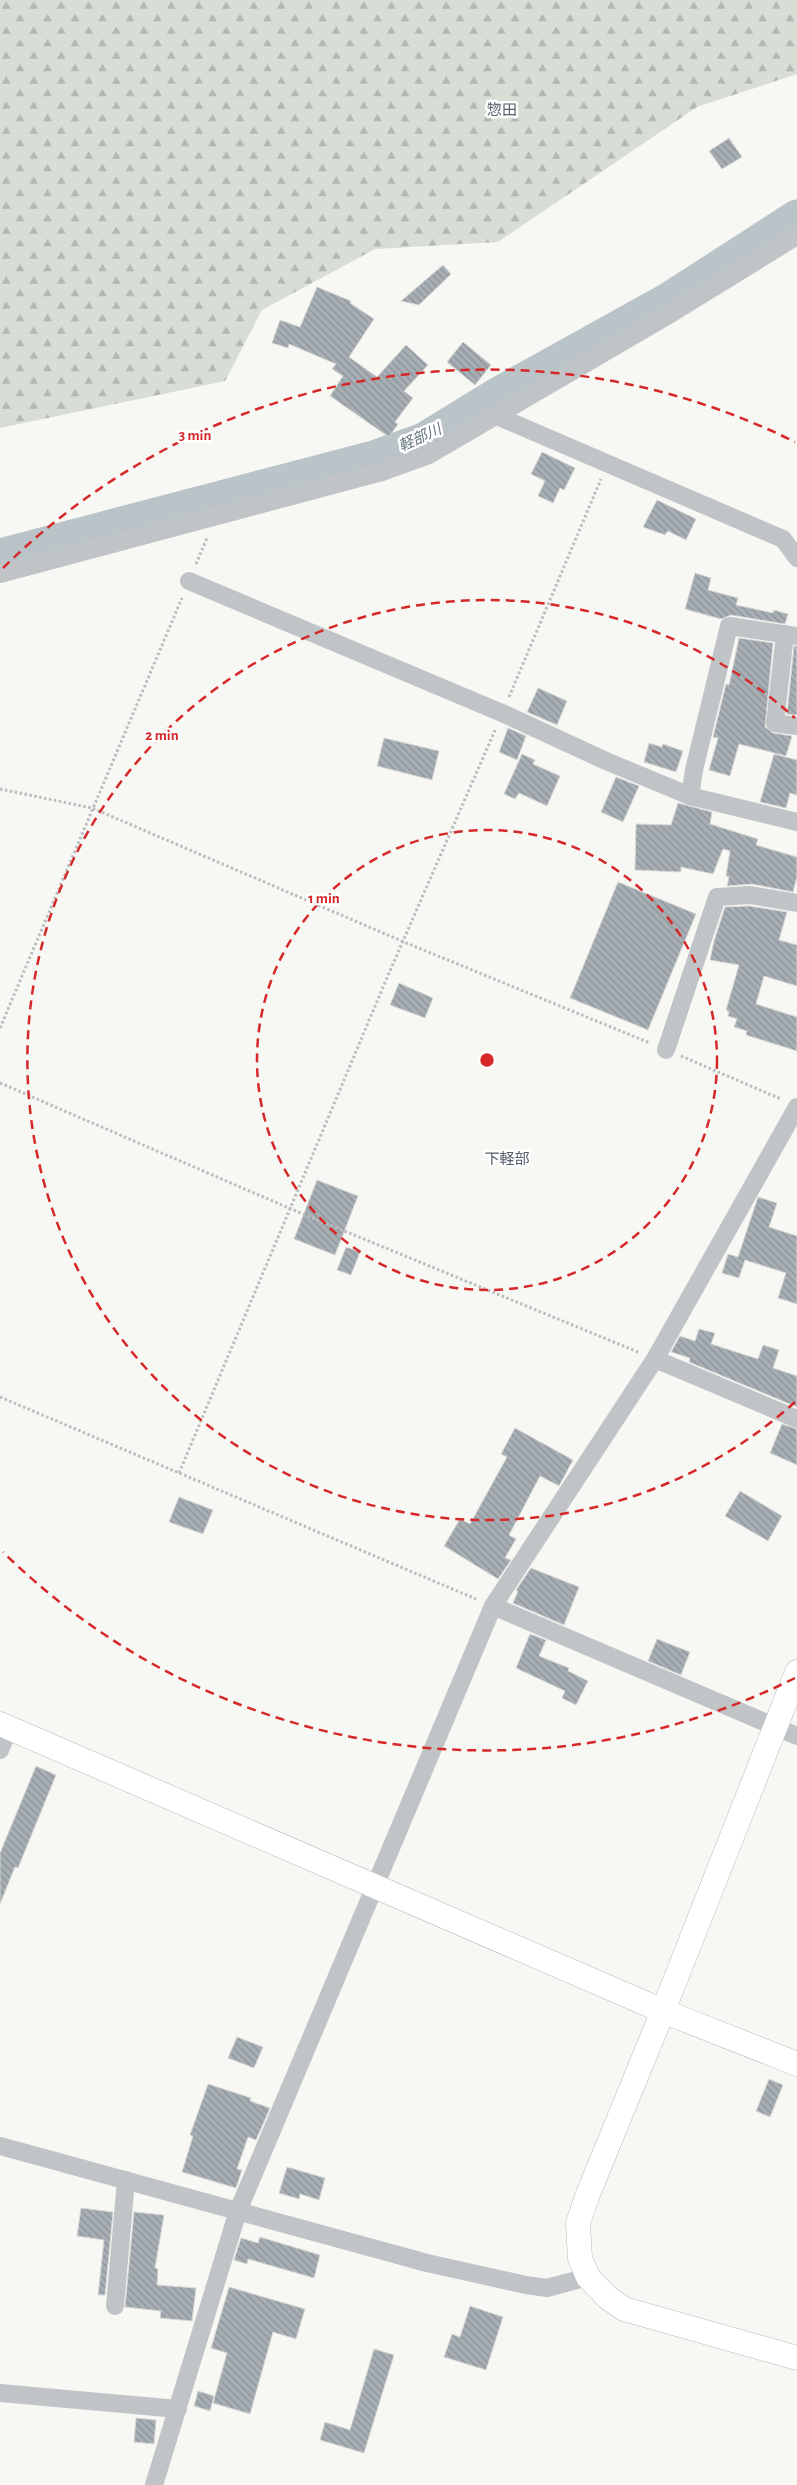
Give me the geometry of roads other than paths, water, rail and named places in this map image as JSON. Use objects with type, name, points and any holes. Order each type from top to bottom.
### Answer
[{"type":"street","points":[[0,574],[407,464],[429,455],[797,236]]},
{"type":"street","points":[[497,416],[790,535],[797,558]]},
{"type":"street","points":[[189,581],[502,712],[606,761],[690,796],[797,822]]},
{"type":"street","points":[[690,796],[694,770],[729,626],[791,635],[775,723],[797,726]]},
{"type":"street","points":[[666,1050],[717,897],[750,895],[797,903]]},
{"type":"street","points":[[154,2485],[238,2211],[493,1606],[654,1359],[793,1105]]},
{"type":"street","points":[[654,1359],[797,1419]]},
{"type":"street","points":[[493,1606],[787,1732]]},
{"type":"street","points":[[797,1672],[787,1732],[663,2011],[588,2194],[578,2223],[580,2258],[588,2277],[608,2298],[624,2309],[797,2358]]},
{"type":"street","points":[[0,1750],[4,1726],[376,1885],[663,2011],[797,2064]]},
{"type":"street","points":[[0,2146],[427,2263],[526,2286],[548,2288],[588,2277]]},
{"type":"street","points":[[115,2306],[126,2180]]},
{"type":"street","points":[[0,2392],[178,2409]]},
{"type":"waterway","name":"軽部川","points":[[0,556],[374,458],[424,440],[499,394],[670,299],[797,217]]},
{"type":"district","name":"惣田","points":[[502,110]]},
{"type":"district","name":"下軽部","points":[[507,1159]]}]
